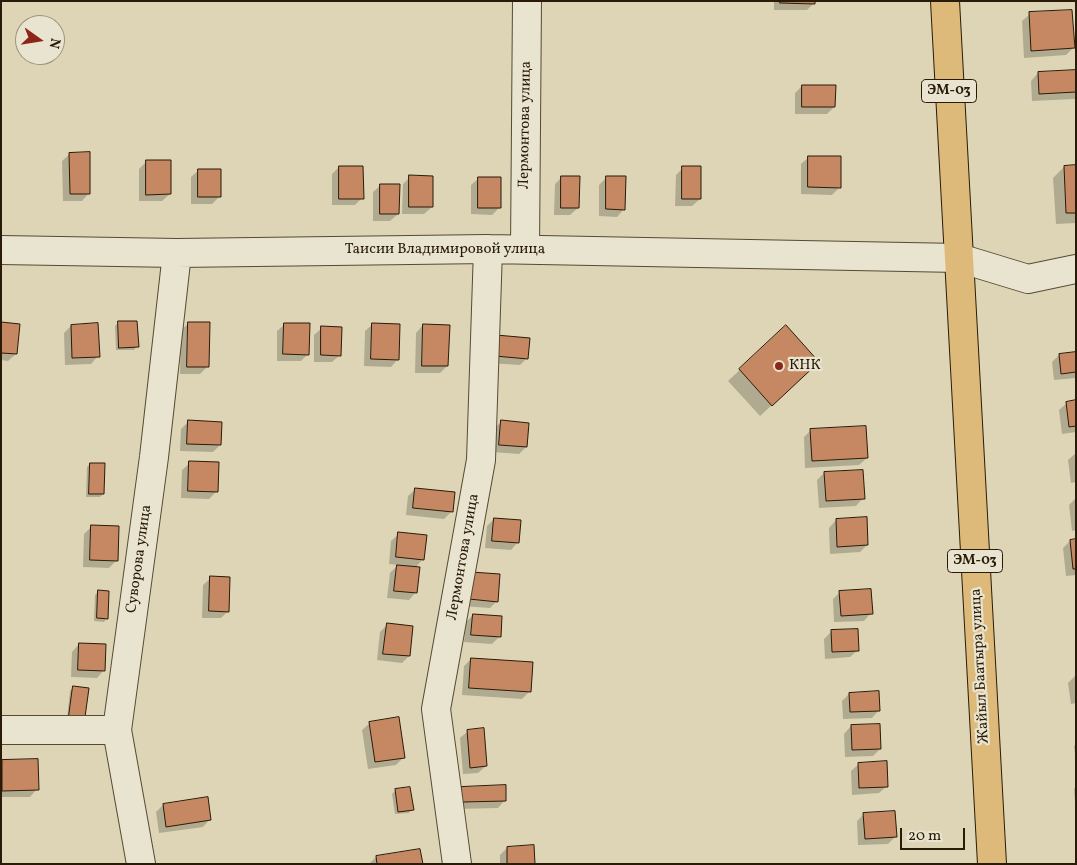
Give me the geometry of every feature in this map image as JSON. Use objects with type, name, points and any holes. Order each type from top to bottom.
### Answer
[{"type":"highway","name":"ЭМ-03","points":[[945,1],[959,258]]},
{"type":"highway","name":"Жайыл Баатыра улица","points":[[959,258],[992,864]]},
{"type":"street","name":"Лермонтова улица","points":[[525,249],[527,1]]},
{"type":"street","name":"Лермонтова улица","points":[[457,864],[436,709],[481,460],[488,248]]},
{"type":"street","name":"Таисии Владимировой улица","points":[[1,250],[176,253],[488,248],[959,258]]},
{"type":"street","name":"Суворова улица","points":[[141,864],[117,730],[154,457],[176,253]]},
{"type":"street","points":[[959,258],[1028,279],[1076,269]]},
{"type":"street","points":[[1,730],[117,730]]},
{"type":"building","points":[[780,1],[815,1],[815,4],[780,3]]},
{"type":"building","points":[[1072,10],[1075,48],[1031,51],[1029,12]]},
{"type":"building","points":[[1076,70],[1076,92],[1039,94],[1038,72]]},
{"type":"building","points":[[802,85],[836,85],[835,107],[802,107]]},
{"type":"building","points":[[90,152],[90,194],[70,194],[69,153]]},
{"type":"building","points":[[808,156],[841,156],[841,188],[808,187]]},
{"type":"building","points":[[146,160],[171,160],[171,194],[146,195]]},
{"type":"building","points":[[1076,165],[1076,213],[1066,213],[1064,166]]},
{"type":"building","points":[[339,166],[363,166],[364,199],[339,199]]},
{"type":"building","points":[[682,166],[701,166],[701,199],[682,199]]},
{"type":"building","points":[[198,169],[221,169],[221,197],[198,197]]},
{"type":"building","points":[[409,175],[433,176],[433,207],[409,207]]},
{"type":"building","points":[[561,176],[580,176],[579,208],[561,208]]},
{"type":"building","points":[[606,176],[626,176],[625,210],[606,209]]},
{"type":"building","points":[[478,177],[501,177],[501,208],[478,208]]},
{"type":"building","points":[[380,184],[400,184],[399,214],[380,214]]},
{"type":"building","points":[[118,321],[137,321],[139,347],[119,348]]},
{"type":"building","points":[[1,322],[20,324],[17,354],[1,353]]},
{"type":"building","points":[[188,322],[210,322],[209,367],[187,367]]},
{"type":"building","points":[[98,323],[100,357],[72,358],[71,325]]},
{"type":"building","points":[[284,323],[310,323],[309,355],[283,354]]},
{"type":"building","points":[[372,323],[400,324],[399,360],[371,359]]},
{"type":"building","points":[[423,324],[450,325],[448,366],[422,366]]},
{"type":"building","name":"КНК","points":[[786,325],[819,362],[772,406],[739,369]]},
{"type":"building","points":[[321,326],[342,327],[341,356],[321,355]]},
{"type":"building","points":[[496,335],[530,338],[528,359],[495,356]]},
{"type":"building","points":[[1076,352],[1076,372],[1061,374],[1059,354]]},
{"type":"building","points":[[1076,400],[1076,426],[1069,427],[1066,402]]},
{"type":"building","points":[[188,420],[222,422],[221,445],[187,444]]},
{"type":"building","points":[[501,420],[529,423],[527,447],[499,445]]},
{"type":"building","points":[[866,426],[868,458],[812,461],[810,429]]},
{"type":"building","points":[[189,461],[219,462],[218,492],[188,491]]},
{"type":"building","points":[[90,463],[105,463],[104,494],[89,494]]},
{"type":"building","points":[[863,470],[865,499],[826,501],[824,472]]},
{"type":"building","points":[[415,488],[455,492],[453,512],[413,508]]},
{"type":"building","points":[[867,517],[868,545],[837,547],[836,519]]},
{"type":"building","points":[[494,518],[521,520],[519,543],[492,541]]},
{"type":"building","points":[[91,525],[119,526],[118,561],[90,560]]},
{"type":"building","points":[[398,532],[427,535],[424,560],[396,557]]},
{"type":"building","points":[[1076,539],[1076,569],[1073,569],[1070,540]]},
{"type":"building","points":[[397,565],[420,567],[417,593],[394,591]]},
{"type":"building","points":[[471,572],[500,574],[498,602],[469,599]]},
{"type":"building","points":[[210,576],[230,577],[229,612],[209,611]]},
{"type":"building","points":[[871,589],[873,614],[841,616],[839,591]]},
{"type":"building","points":[[98,590],[109,591],[108,619],[97,618]]},
{"type":"building","points":[[473,614],[502,616],[501,637],[471,635]]},
{"type":"building","points":[[387,623],[413,626],[410,656],[383,654]]},
{"type":"building","points":[[858,629],[859,651],[832,652],[831,630]]},
{"type":"building","points":[[79,643],[106,644],[105,671],[78,670]]},
{"type":"building","points":[[471,658],[533,662],[531,692],[469,688]]},
{"type":"building","points":[[73,686],[89,688],[85,717],[69,716]]},
{"type":"building","points":[[879,691],[880,711],[850,712],[849,693]]},
{"type":"building","points":[[399,717],[405,758],[375,762],[369,722]]},
{"type":"building","points":[[880,724],[881,749],[852,750],[851,725]]},
{"type":"building","points":[[484,728],[487,766],[470,768],[467,730]]},
{"type":"building","points":[[38,759],[39,790],[2,791],[2,760]]},
{"type":"building","points":[[887,761],[888,787],[859,788],[858,763]]},
{"type":"building","points":[[506,785],[506,801],[462,802],[461,787]]},
{"type":"building","points":[[410,787],[414,810],[398,812],[395,789]]},
{"type":"building","points":[[208,797],[211,820],[166,827],[163,804]]},
{"type":"building","points":[[895,811],[897,837],[865,839],[863,813]]},
{"type":"building","points":[[534,845],[535,864],[507,864],[507,847]]},
{"type":"building","points":[[420,849],[423,864],[377,864],[376,856]]},
{"type":"place","name":"КНК","points":[[779,366]]}]
